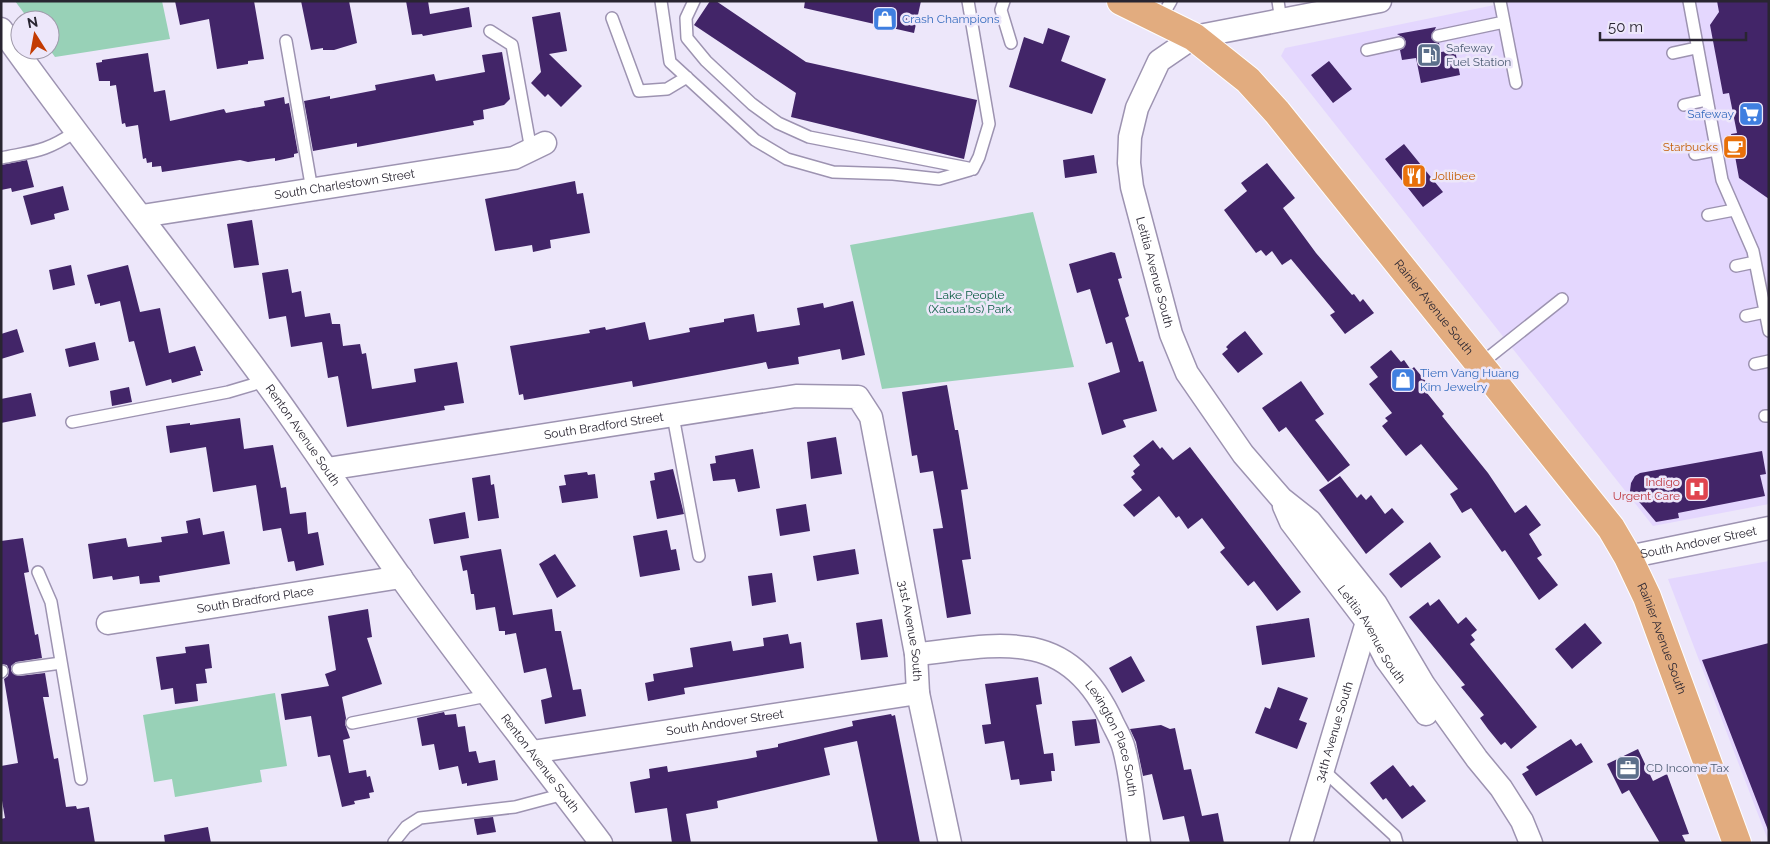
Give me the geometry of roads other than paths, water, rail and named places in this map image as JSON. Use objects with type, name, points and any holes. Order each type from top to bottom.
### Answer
[{"type":"main road","name":"Rainier Avenue South","points":[[1121,1],[1166,10],[1194,37],[1248,80],[1277,112],[1611,528],[1647,596],[1737,843]]},
{"type":"street","points":[[1194,37],[1280,11],[1380,1]]},
{"type":"street","name":"Renton Avenue South","points":[[1,30],[75,132],[142,216],[265,381],[401,577],[487,696],[601,843]]},
{"type":"street","name":"Letitia Avenue South","points":[[1194,37],[1159,61],[1137,108],[1130,137],[1129,163],[1132,187],[1172,334],[1187,373],[1243,454],[1281,498],[1310,521],[1376,604],[1424,685],[1477,759],[1501,788],[1522,821],[1531,843]]},
{"type":"street","name":"South Charlestown Street","points":[[142,216],[514,158],[538,147]]},
{"type":"street","name":"South Bradford Street","points":[[327,469],[796,396],[858,397],[871,418]]},
{"type":"street","name":"31st Avenue South","points":[[871,418],[916,654],[918,693],[950,843]]},
{"type":"street","name":"Letitia Avenue South","points":[[1281,498],[1291,522],[1367,622],[1386,659],[1442,735],[1477,759]]},
{"type":"street","name":"South Andover Street","points":[[1628,557],[1769,528]]},
{"type":"street","name":"South Bradford Place","points":[[108,623],[401,577]]},
{"type":"street","name":"34th Avenue South","points":[[1301,843],[1367,622]]},
{"type":"street","name":"Lexington Place South","points":[[916,654],[1003,646],[1052,653],[1070,665],[1090,683],[1124,747],[1139,843]]},
{"type":"street","name":"South Andover Street","points":[[532,752],[918,693]]},
{"type":"lane","points":[[662,1],[670,62],[755,140],[787,159],[833,172],[892,174],[939,179],[973,169],[979,157],[989,124],[968,1]]},
{"type":"lane","points":[[694,1],[686,18],[687,38],[713,67],[752,104],[778,123],[809,137],[973,169]]},
{"type":"lane","points":[[1004,1],[1001,10],[1011,43]]},
{"type":"lane","points":[[1500,1],[1516,83]]},
{"type":"lane","points":[[1689,1],[1696,48],[1722,180],[1753,251],[1769,331]]},
{"type":"lane","points":[[612,18],[639,91],[667,89],[686,77]]},
{"type":"lane","points":[[1438,36],[1504,22]]},
{"type":"lane","points":[[490,31],[512,45],[538,147]]},
{"type":"lane","points":[[286,41],[312,190]]},
{"type":"lane","points":[[1367,50],[1399,44]]},
{"type":"lane","points":[[1673,53],[1696,48]]},
{"type":"lane","points":[[1684,104],[1707,100]]},
{"type":"lane","points":[[1,158],[34,153],[53,146],[75,132]]},
{"type":"lane","points":[[1695,154],[1716,150]]},
{"type":"lane","points":[[1708,215],[1734,210]]},
{"type":"lane","points":[[1736,266],[1755,262]]},
{"type":"lane","points":[[1479,365],[1562,300]]},
{"type":"lane","points":[[1746,316],[1765,312]]},
{"type":"lane","points":[[1755,364],[1769,362]]},
{"type":"lane","points":[[72,422],[228,392],[265,381]]},
{"type":"lane","points":[[673,416],[699,556]]},
{"type":"lane","points":[[38,572],[51,602],[80,779]]},
{"type":"lane","points":[[18,669],[61,663]]},
{"type":"lane","points":[[352,723],[487,696]]},
{"type":"lane","points":[[1322,769],[1395,836],[1397,843]]},
{"type":"lane","points":[[394,842],[406,827],[420,818],[515,807],[564,794]]},
{"type":"place","name":"Crash Champions","points":[[885,19]]},
{"type":"place","name":"Safeway Fuel Station","points":[[1429,55]]},
{"type":"place","name":"Safeway","points":[[1751,114]]},
{"type":"place","name":"Starbucks","points":[[1735,147]]},
{"type":"place","name":"Jollibee","points":[[1414,176]]},
{"type":"place","name":"Tiem Vang Huang Kim Jewelry","points":[[1403,380]]},
{"type":"place","name":"Indigo Urgent Care","points":[[1697,489]]},
{"type":"place","name":"CD Income Tax","points":[[1628,768]]},
{"type":"park label","name":"Lake People (Xacua'bs) Park","points":[[970,302]]}]
